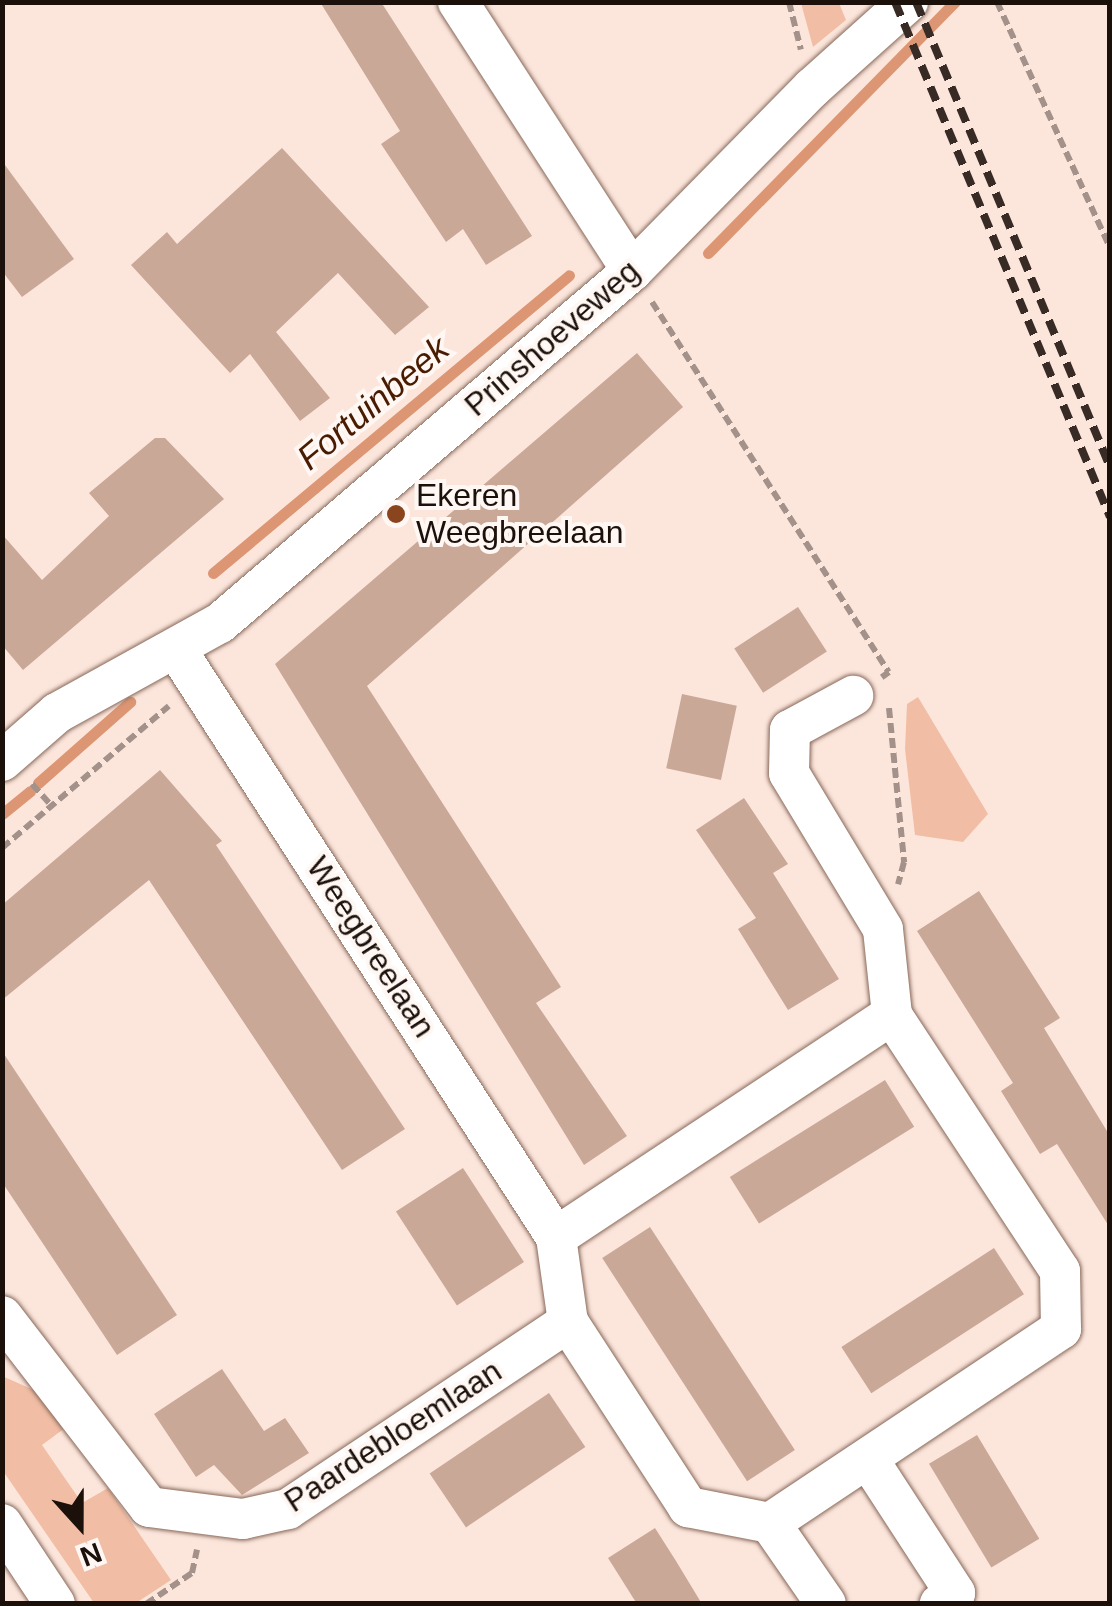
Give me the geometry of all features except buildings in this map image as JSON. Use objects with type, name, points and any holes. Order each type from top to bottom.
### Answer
[{"type":"street","points":[[458,2],[632,271]]},
{"type":"street","name":"Prinshoeveweg","points":[[2,761],[58,713],[187,662],[220,624],[632,271],[784,114],[908,2]]},
{"type":"street","name":"Weegbreelaan","points":[[187,662],[556,1237],[568,1322],[688,1507],[770,1524]]},
{"type":"street","points":[[826,1604],[770,1524],[1061,1330],[1060,1271],[892,1015],[883,929],[789,772],[790,730],[853,696]]},
{"type":"street","points":[[556,1237],[892,1015]]},
{"type":"street","name":"Paardebloemlaan","points":[[4,1320],[114,1472],[149,1507],[243,1519],[288,1509],[568,1322]]},
{"type":"street","points":[[868,1459],[956,1594],[940,1604]]},
{"type":"street","points":[[2,1524],[54,1604]]},
{"type":"path","points":[[997,2],[1110,248]]},
{"type":"path","points":[[632,271],[888,672],[904,862],[883,929]]},
{"type":"path","points":[[2,848],[52,806],[187,662]]},
{"type":"path","points":[[853,696],[888,672]]},
{"type":"path","points":[[43,796],[52,806]]},
{"type":"path","points":[[146,1604],[192,1574],[204,1514]]},
{"type":"shaded area","points":[[801,3],[839,3],[846,20],[813,47]]},
{"type":"shaded area","points":[[918,697],[988,814],[963,842],[915,835],[905,749],[907,704]]},
{"type":"shaded area","points":[[2,1376],[36,1391],[65,1428],[42,1445],[82,1503],[108,1488],[171,1580],[136,1603],[94,1603],[3,1471]]},
{"type":"waterway","name":"Fortuinbeek","points":[[708,253],[955,2]]},
{"type":"waterway","name":"Fortuinbeek","points":[[213,573],[569,275]]},
{"type":"waterway","name":"Fortuinbeek","points":[[38,783],[130,702]]},
{"type":"waterway","name":"Fortuinbeek","points":[[2,814],[30,791]]},
{"type":"railway","points":[[895,2],[1110,517]]},
{"type":"railway","points":[[916,2],[1110,467]]},
{"type":"place","name":"Ekeren Weegbreelaan","points":[[396,514]]}]
